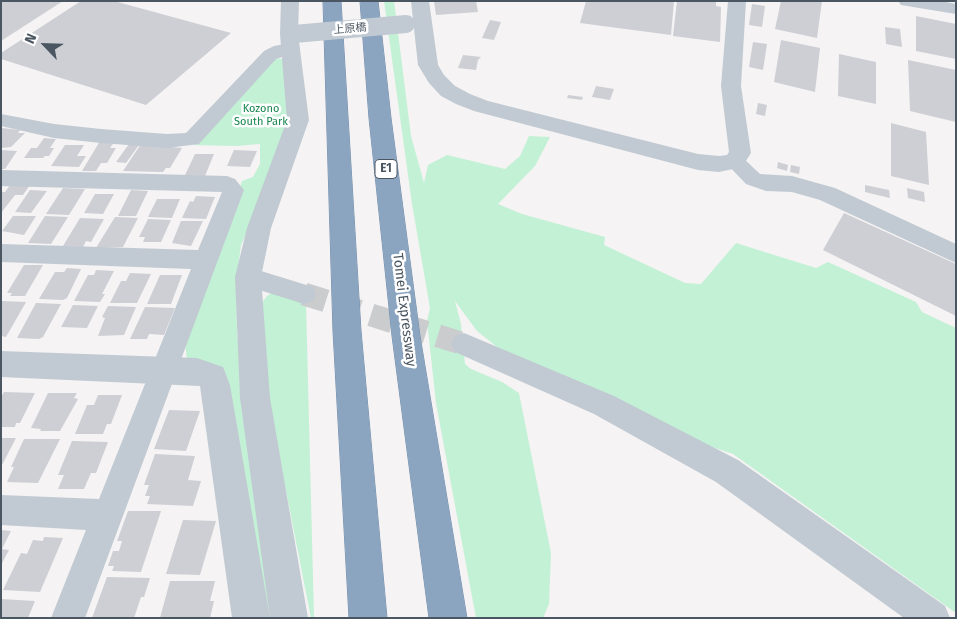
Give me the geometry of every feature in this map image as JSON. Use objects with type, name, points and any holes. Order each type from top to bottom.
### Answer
[{"type":"highway","name":"Tomei Expressway","points":[[369,1],[380,118],[406,336],[448,618]]},
{"type":"highway","points":[[332,4],[347,331],[360,541],[368,618]]},
{"type":"street","points":[[289,618],[255,398],[248,277],[260,228],[298,120],[291,39],[290,1]]},
{"type":"street","points":[[420,1],[414,23],[428,65],[436,79],[448,91],[482,106],[698,162],[719,164],[734,162],[740,153],[739,136],[732,102],[737,1]]},
{"type":"street","points":[[907,1],[956,9]]},
{"type":"street","name":"上原橋","points":[[1,120],[54,130],[101,136],[167,141],[192,139],[270,55],[291,39],[414,23]]},
{"type":"street","points":[[734,162],[754,180],[766,183],[792,184],[827,194],[956,254]]},
{"type":"street","points":[[1,178],[227,184],[233,190],[68,618]]},
{"type":"street","points":[[1,253],[206,260]]},
{"type":"street","points":[[248,277],[304,294]]},
{"type":"street","points":[[464,344],[604,405],[727,471],[933,618]]},
{"type":"street","points":[[1,364],[165,369],[197,371],[212,377],[215,385],[251,618]]},
{"type":"street","points":[[1,510],[107,515]]},
{"type":"green space","points":[[384,1],[394,1],[411,136],[424,183],[428,165],[447,155],[505,169],[520,156],[529,136],[550,137],[535,166],[498,204],[522,214],[605,237],[604,245],[685,283],[701,284],[736,243],[816,268],[828,262],[916,302],[922,312],[956,328],[956,613],[733,454],[599,409],[537,379],[477,331],[455,301],[461,324],[465,364],[471,369],[502,382],[519,393],[551,553],[549,604],[543,618],[476,618],[436,403],[427,321],[430,308],[412,204]]},
{"type":"green space","name":"Kozono South Park","points":[[273,58],[284,59],[291,118],[267,190],[241,245],[236,282],[237,330],[243,402],[277,618],[262,618],[215,365],[187,360],[185,342],[242,181],[253,177],[260,164],[260,144],[236,146],[193,145],[214,126]]},
{"type":"green space","points":[[275,291],[306,303],[314,618],[311,618],[268,399],[261,304],[267,296]]},
{"type":"building","points":[[1,1],[63,1],[1,41]]},
{"type":"building","points":[[81,1],[114,1],[231,33],[146,105],[1,59],[1,53]]},
{"type":"building","points":[[434,1],[476,1],[478,12],[436,15]]},
{"type":"building","points":[[586,1],[674,1],[671,35],[580,23]]},
{"type":"building","points":[[677,1],[716,1],[716,6],[721,7],[720,42],[673,36]]},
{"type":"building","points":[[781,1],[822,1],[817,38],[775,29]]},
{"type":"building","points":[[752,4],[765,6],[762,27],[749,25]]},
{"type":"building","points":[[916,16],[956,24],[956,59],[916,51]]},
{"type":"building","points":[[490,20],[501,22],[494,40],[482,38]]},
{"type":"building","points":[[885,27],[900,29],[902,47],[886,44]]},
{"type":"building","points":[[781,40],[820,48],[815,92],[774,82]]},
{"type":"building","points":[[753,42],[767,44],[763,70],[749,67]]},
{"type":"building","points":[[839,54],[876,62],[876,104],[838,96]]},
{"type":"building","points":[[463,55],[481,57],[478,60],[476,70],[458,68]]},
{"type":"building","points":[[908,60],[956,70],[956,122],[910,111]]},
{"type":"building","points":[[596,86],[614,89],[610,100],[592,97]]},
{"type":"building","points":[[568,95],[583,97],[582,100],[567,98]]},
{"type":"building","points":[[758,103],[767,105],[765,116],[756,114]]},
{"type":"building","points":[[891,123],[926,132],[929,185],[891,176]]},
{"type":"building","points":[[2,128],[20,130],[18,133],[25,133],[11,147],[1,148]]},
{"type":"building","points":[[44,138],[56,139],[50,148],[54,148],[49,156],[43,158],[24,158],[31,148],[37,148]]},
{"type":"building","points":[[100,141],[115,141],[110,148],[116,148],[107,163],[101,163],[96,171],[82,171]]},
{"type":"building","points":[[129,144],[139,145],[126,163],[116,162]]},
{"type":"building","points":[[141,144],[182,148],[170,168],[166,168],[163,172],[123,171]]},
{"type":"building","points":[[65,145],[84,145],[77,156],[86,156],[79,167],[51,166]]},
{"type":"building","points":[[1,150],[17,151],[5,169],[1,169]]},
{"type":"building","points":[[234,150],[257,151],[250,167],[227,166]]},
{"type":"building","points":[[195,154],[214,154],[205,176],[185,175]]},
{"type":"building","points":[[778,162],[788,165],[787,171],[777,168]]},
{"type":"building","points":[[791,165],[800,167],[799,174],[790,172]]},
{"type":"building","points":[[10,185],[30,185],[23,195],[15,195],[1,213],[1,192],[5,192]]},
{"type":"building","points":[[865,185],[889,190],[890,198],[865,192]]},
{"type":"building","points":[[63,188],[85,189],[69,215],[46,214]]},
{"type":"building","points":[[907,188],[924,192],[925,202],[908,198]]},
{"type":"building","points":[[30,190],[47,191],[31,213],[15,212]]},
{"type":"building","points":[[131,190],[148,191],[136,216],[118,216]]},
{"type":"building","points":[[95,194],[114,194],[103,214],[84,213]]},
{"type":"building","points":[[196,196],[215,197],[206,219],[182,218],[190,201],[193,202]]},
{"type":"building","points":[[157,199],[180,199],[172,218],[148,217]]},
{"type":"building","points":[[844,213],[956,264],[956,316],[823,250]]},
{"type":"building","points":[[13,216],[36,216],[24,235],[2,231]]},
{"type":"building","points":[[45,216],[68,217],[51,244],[28,243]]},
{"type":"building","points":[[115,217],[138,218],[123,247],[96,248]]},
{"type":"building","points":[[80,218],[104,219],[91,242],[86,241],[83,247],[63,246]]},
{"type":"building","points":[[148,219],[171,220],[161,242],[143,242],[145,237],[139,237]]},
{"type":"building","points":[[181,221],[203,221],[191,246],[172,243]]},
{"type":"building","points":[[24,265],[43,265],[25,296],[10,296],[12,293],[7,293]]},
{"type":"building","points":[[67,268],[81,269],[67,298],[63,300],[39,299],[55,272],[64,272]]},
{"type":"building","points":[[96,270],[114,271],[100,302],[74,301],[88,275],[94,275]]},
{"type":"building","points":[[130,273],[151,274],[137,303],[110,303],[121,281],[126,281]]},
{"type":"building","points":[[160,275],[182,275],[171,304],[147,304]]},
{"type":"building","points":[[1,301],[26,302],[6,337],[1,336]]},
{"type":"building","points":[[36,303],[61,304],[43,337],[39,339],[17,338]]},
{"type":"building","points":[[73,305],[98,306],[87,328],[61,327]]},
{"type":"building","points":[[108,306],[136,307],[124,335],[98,336],[105,318],[102,317]]},
{"type":"building","points":[[145,307],[175,308],[164,335],[149,334],[147,339],[130,339]]},
{"type":"building","points":[[4,392],[35,393],[20,423],[16,423],[15,427],[1,427],[1,397]]},
{"type":"building","points":[[48,393],[77,393],[74,398],[78,399],[60,431],[40,431],[41,429],[31,428]]},
{"type":"building","points":[[98,395],[122,395],[111,424],[107,424],[103,434],[75,434],[87,405],[94,405]]},
{"type":"building","points":[[169,410],[200,411],[186,451],[154,449]]},
{"type":"building","points":[[1,438],[16,438],[1,467]]},
{"type":"building","points":[[24,439],[60,439],[38,483],[7,482],[14,467],[11,467]]},
{"type":"building","points":[[72,441],[108,442],[96,473],[91,473],[84,489],[58,489],[64,475],[58,475]]},
{"type":"building","points":[[155,454],[195,456],[188,480],[201,481],[193,506],[147,504],[150,496],[145,496],[149,485],[144,485]]},
{"type":"building","points":[[128,511],[161,511],[141,572],[112,571],[114,566],[108,566],[113,551],[119,551],[122,541],[117,541]]},
{"type":"building","points":[[183,520],[216,521],[200,575],[166,574]]},
{"type":"building","points":[[1,530],[11,531],[2,549],[9,550],[1,565]]},
{"type":"building","points":[[44,537],[63,538],[40,592],[3,590],[21,553],[27,554],[33,540],[43,541]]},
{"type":"building","points":[[107,577],[150,578],[134,618],[92,618]]},
{"type":"building","points":[[170,581],[215,581],[210,601],[214,601],[210,618],[160,618]]},
{"type":"building","points":[[1,599],[35,601],[28,618],[1,618]]},
{"type":"tunnel","points":[[304,294],[464,344]]}]
